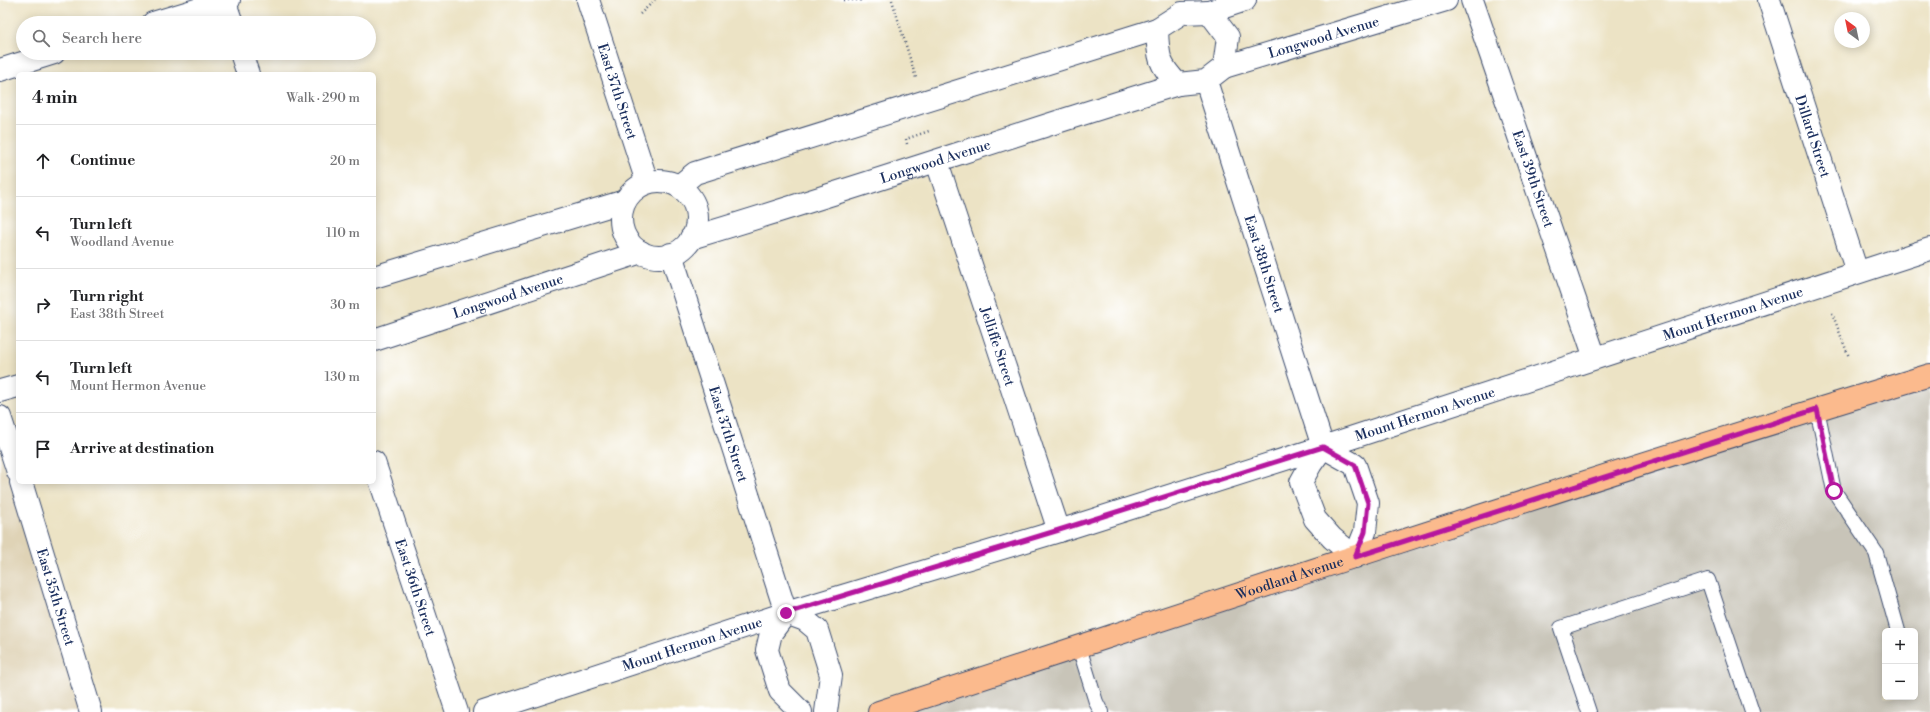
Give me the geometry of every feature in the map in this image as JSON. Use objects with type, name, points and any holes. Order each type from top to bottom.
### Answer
[{"type":"main road","name":"Woodland Avenue","points":[[880,712],[1355,557],[1817,409],[1930,375]]},
{"type":"street","points":[[175,16],[226,0],[230,16]]},
{"type":"street","name":"East 37th Street","points":[[588,0],[647,182]]},
{"type":"street","points":[[679,186],[695,173],[1157,29],[1180,6],[1209,12],[1245,0]]},
{"type":"street","name":"Longwood Avenue","points":[[1224,67],[1446,0]]},
{"type":"street","name":"East 39th Street","points":[[1472,0],[1595,358]]},
{"type":"street","name":"Dillard Street","points":[[1769,0],[1857,272]]},
{"type":"street","points":[[1157,29],[1158,57],[1168,74],[1178,84],[1206,81],[1224,67],[1228,37],[1209,12]]},
{"type":"street","points":[[0,70],[32,60]]},
{"type":"street","points":[[243,60],[247,72]]},
{"type":"street","name":"East 38th Street","points":[[1206,81],[1323,447]]},
{"type":"street","name":"Longwood Avenue","points":[[692,238],[937,162],[1086,112],[1178,84]]},
{"type":"street","name":"Jelliffe Street","points":[[937,162],[1059,530]]},
{"type":"street","points":[[663,181],[679,186],[688,194],[694,204],[697,215],[696,227],[692,238],[680,251],[661,257],[651,256],[632,246],[625,236],[621,225],[621,213],[625,201],[638,187],[647,182],[663,181]]},
{"type":"street","points":[[376,276],[625,201]]},
{"type":"street","name":"Mount Hermon Avenue","points":[[484,712],[786,613],[1059,530],[1323,447],[1930,249]]},
{"type":"street","name":"Longwood Avenue","points":[[376,339],[641,252]]},
{"type":"street","name":"East 37th Street","points":[[671,254],[786,613]]},
{"type":"street","points":[[0,391],[16,387]]},
{"type":"street","points":[[0,417],[14,448],[16,460]]},
{"type":"street","points":[[1323,447],[1355,465],[1368,503],[1365,532],[1355,557],[1332,538],[1315,519],[1301,482],[1323,447]]},
{"type":"street","name":"East 36th Street","points":[[376,468],[457,712]]},
{"type":"street","name":"East 35th Street","points":[[22,484],[91,712]]},
{"type":"street","points":[[801,712],[780,691],[767,650],[771,633],[786,613],[805,620],[817,630],[831,675],[826,712]]},
{"type":"lane","points":[[1817,409],[1834,491],[1876,553],[1897,628]]},
{"type":"lane","points":[[1588,712],[1561,628],[1708,580],[1752,712]]},
{"type":"lane","points":[[1079,647],[1096,702],[1101,712]]},
{"type":"path","points":[[640,14],[655,0]]},
{"type":"path","points":[[844,0],[863,0]]},
{"type":"path","points":[[892,0],[918,85]]},
{"type":"path","points":[[1832,313],[1849,357]]},
{"type":"shaded area","points":[[1930,375],[1930,712],[879,712]]},
{"type":"shaded area","points":[[0,417],[16,469],[16,484],[21,484],[91,712],[0,712]]},
{"type":"route","points":[[786,613],[1059,530],[1323,447],[1355,465],[1368,503],[1365,532],[1355,557],[1817,409],[1834,491]]}]
